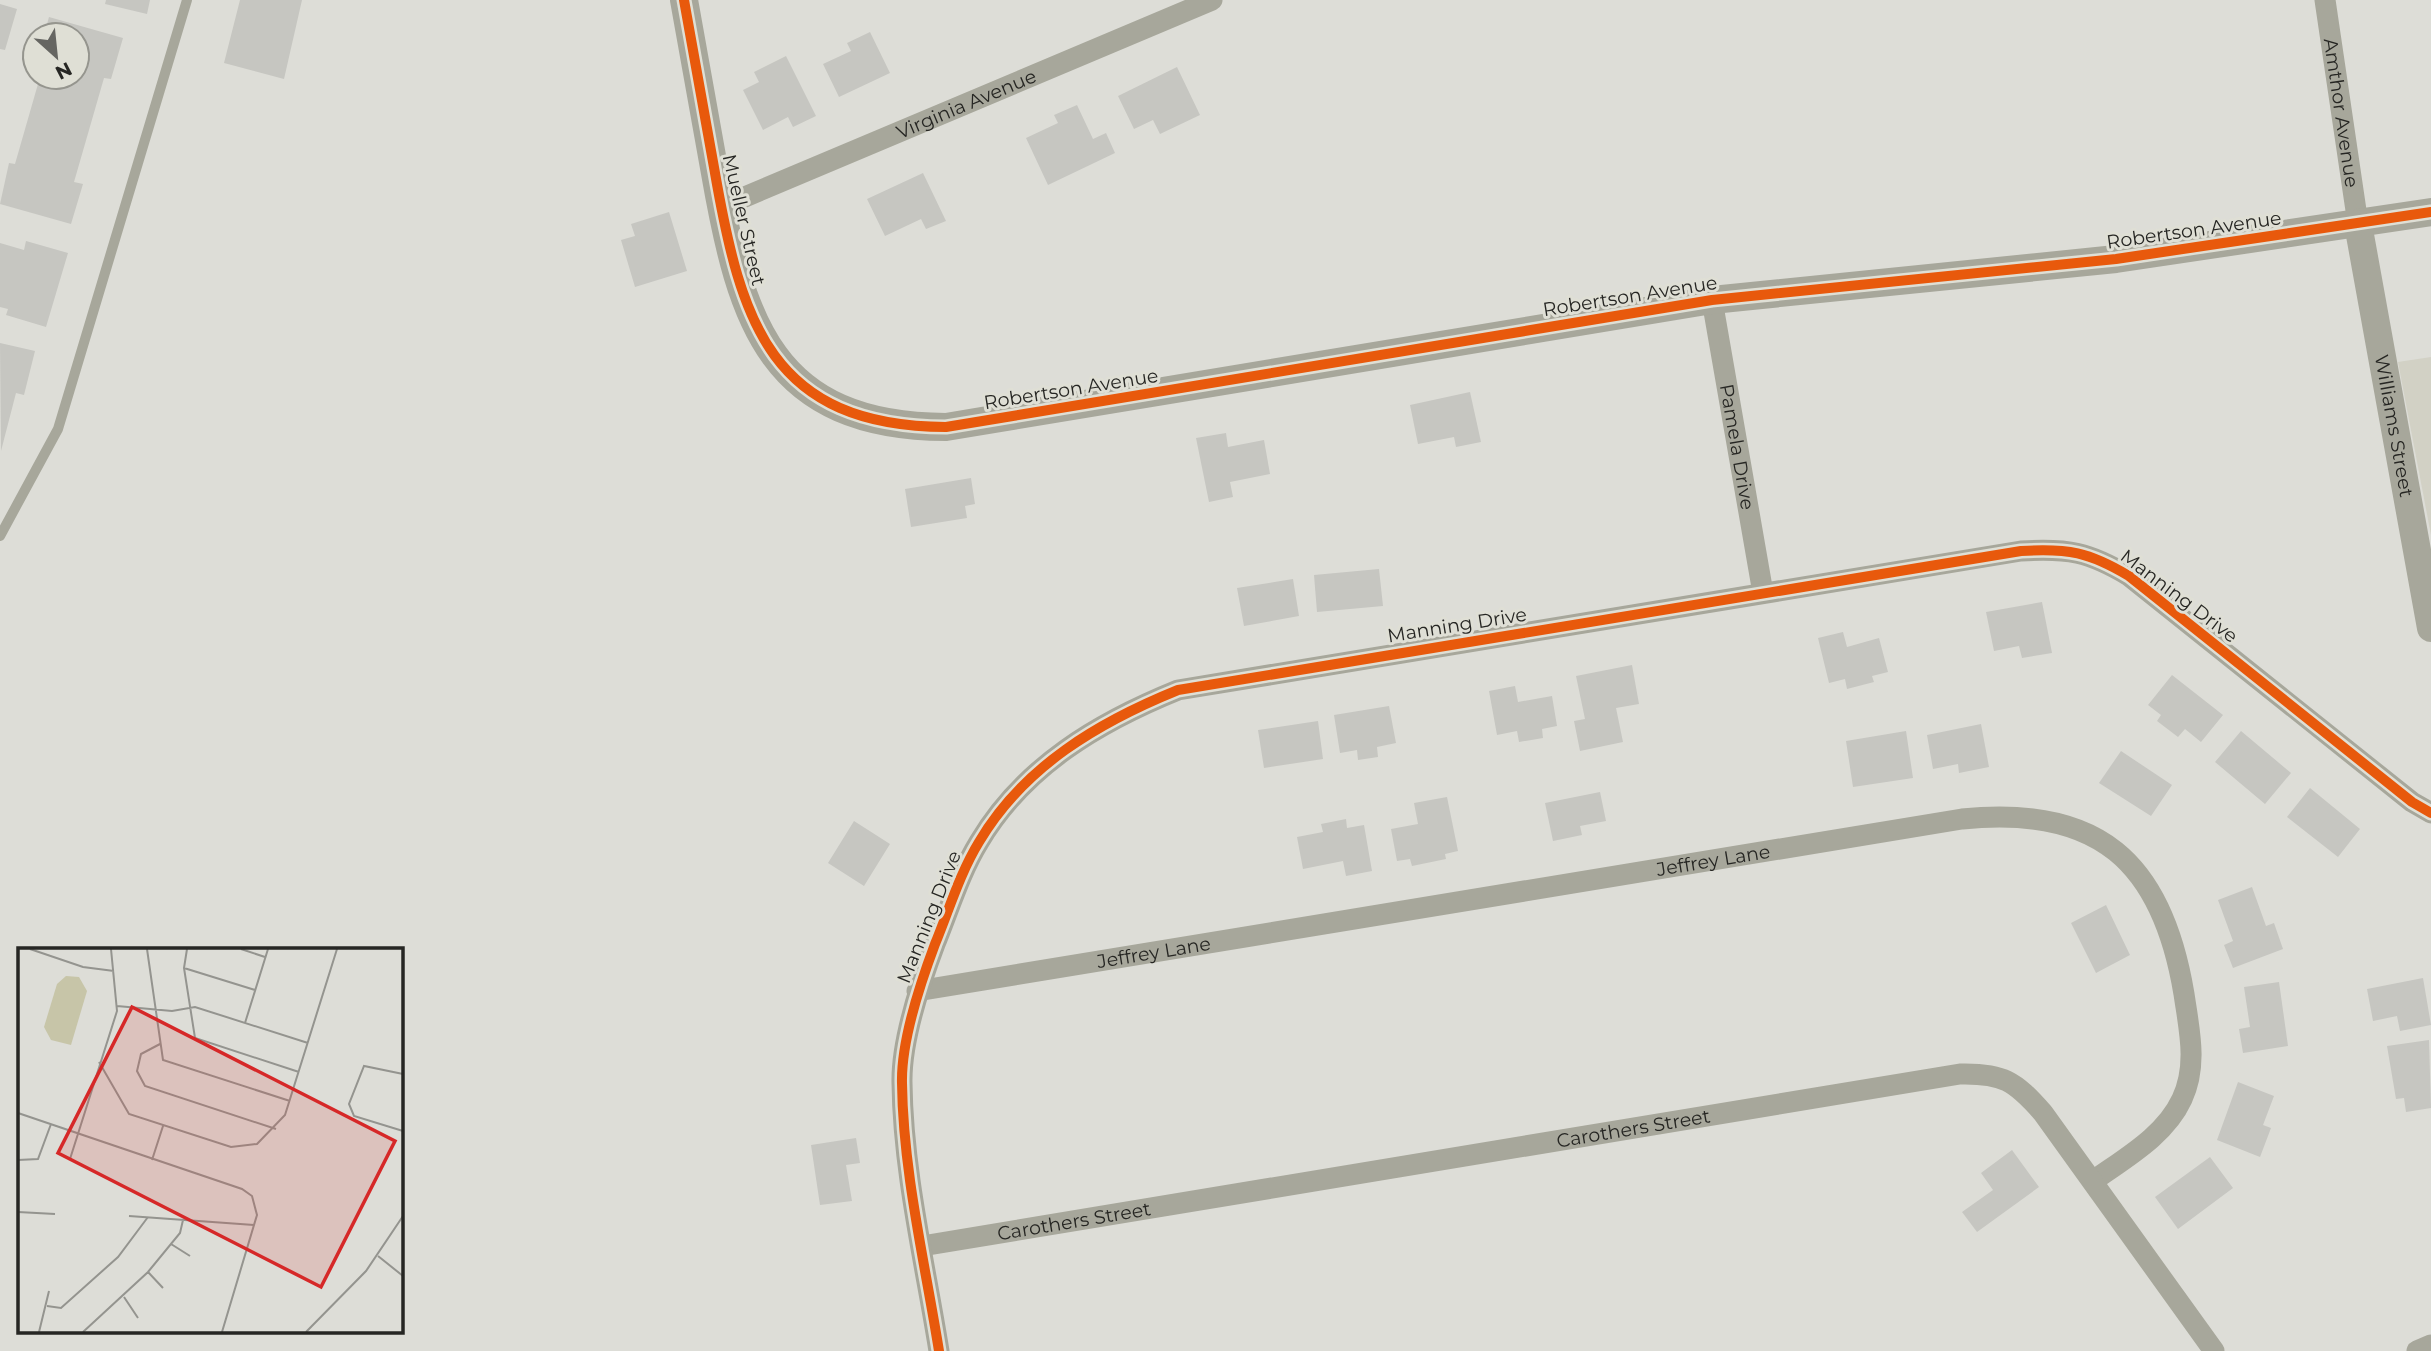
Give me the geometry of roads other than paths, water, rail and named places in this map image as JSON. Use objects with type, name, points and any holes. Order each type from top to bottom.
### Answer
[{"type":"street","name":"Mueller Street","points":[[684,0],[721,207],[741,290],[756,329],[795,379],[841,409]]},
{"type":"street","name":"Virginia Avenue","points":[[721,207],[1212,0]]},
{"type":"street","name":"Amthor Avenue","points":[[2325,0],[2358,224]]},
{"type":"street","name":"Robertson Avenue","points":[[841,409],[876,422],[908,427],[946,427],[1712,300],[2116,259],[2431,212]]},
{"type":"street","name":"Williams Street","points":[[2358,224],[2431,628]]},
{"type":"street","name":"Pamela Drive","points":[[1712,300],[1763,593]]},
{"type":"street","name":"Manning Drive","points":[[939,1351],[903,1131],[902,1079],[917,991],[962,874],[979,841],[1003,808],[1051,758],[1104,724],[1140,705],[1178,690],[2021,551],[2053,549],[2092,556],[2129,576],[2412,802],[2431,813]]},
{"type":"street","name":"Jeffrey Lane","points":[[917,991],[1962,819],[2006,814],[2042,817],[2085,832],[2114,849],[2136,870],[2157,900],[2169,928],[2179,966],[2191,1041],[2191,1068],[2183,1098],[2170,1119],[2148,1142],[2093,1181]]},
{"type":"street","name":"Carothers Street","points":[[922,1246],[1960,1074],[1988,1074],[2022,1088],[2093,1181],[2214,1351]]},
{"type":"street","points":[[2417,1351],[2431,1345]]},
{"type":"lane","points":[[0,536],[58,429],[187,0]]}]
